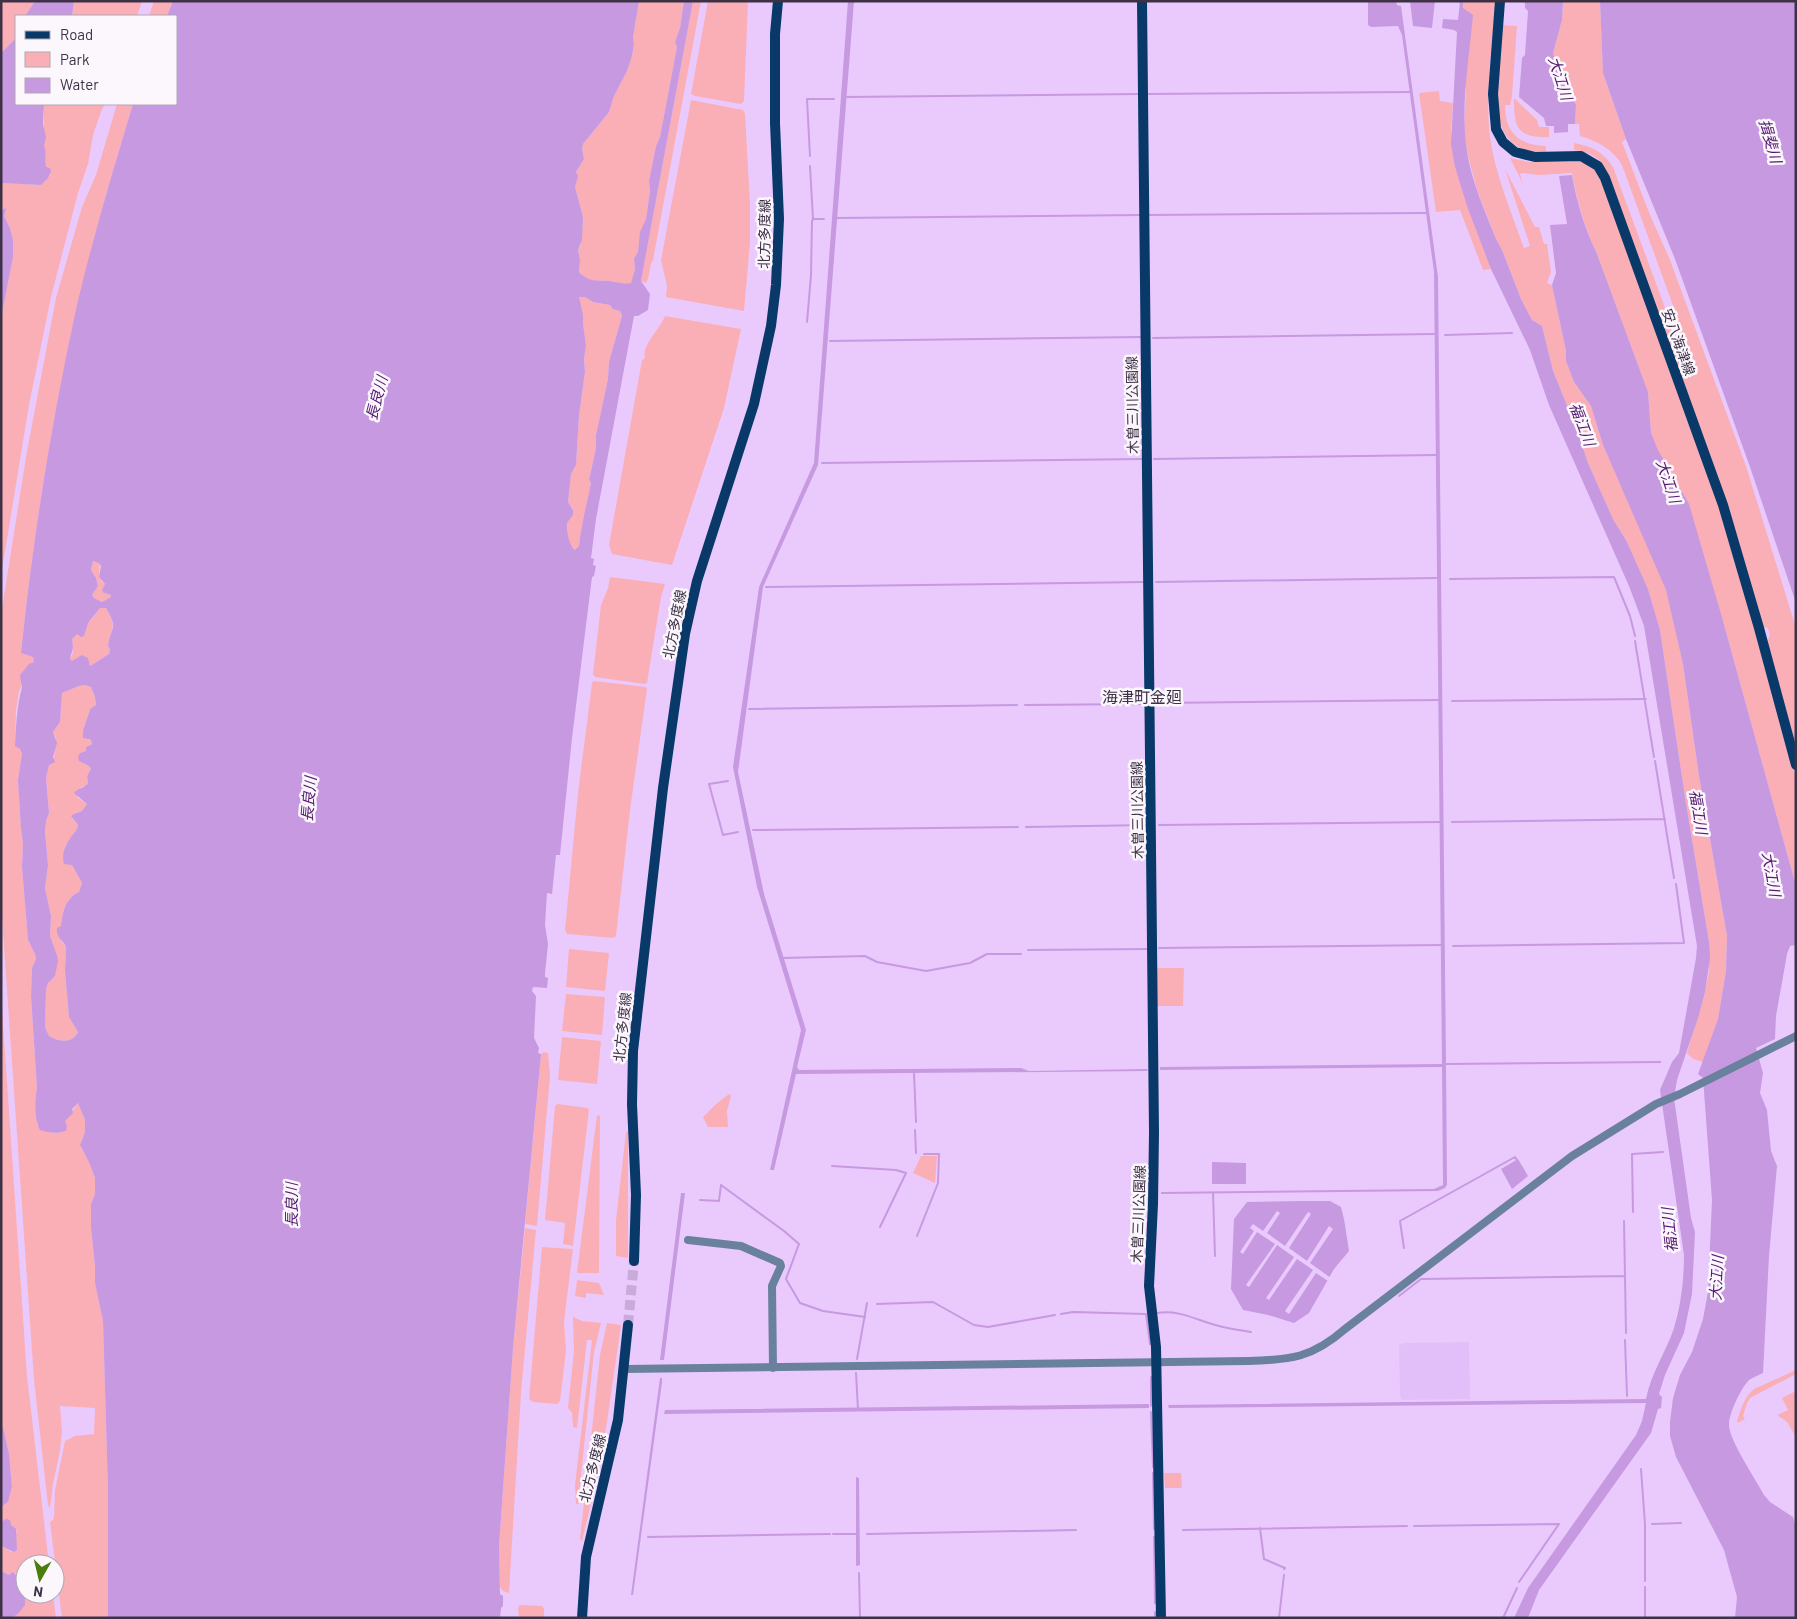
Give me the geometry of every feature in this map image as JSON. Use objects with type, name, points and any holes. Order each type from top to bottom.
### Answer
[{"type":"main road","name":"北方多度線","points":[[634,1261],[636,1196],[632,1104],[633,1051],[663,788],[684,634],[697,581],[754,404],[771,326],[776,285],[779,219],[775,123],[775,34],[778,1]]},
{"type":"main road","name":"木曽三川公園線","points":[[1142,1],[1154,1132],[1149,1286],[1156,1362],[1161,1618]]},
{"type":"main road","name":"安八海津線","points":[[1500,1],[1493,94],[1496,129],[1504,142],[1514,152],[1534,157],[1581,156],[1598,166],[1605,178],[1723,505],[1796,765]]},
{"type":"main road","name":"北方多度線","points":[[582,1618],[586,1557],[618,1420],[628,1325]]},
{"type":"street","points":[[624,1369],[1156,1362],[1292,1358],[1322,1348],[1572,1156],[1656,1104],[1702,1084],[1796,1036]]},
{"type":"street","points":[[688,1240],[740,1246],[780,1263],[781,1266],[772,1286],[774,1368]]},
{"type":"shaded area","points":[[1469,1342],[1470,1399],[1402,1400],[1400,1396],[1399,1346],[1403,1343]]},
{"type":"green space","points":[[1,1],[35,1],[26,15],[15,15],[15,39],[1,53]]},
{"type":"green space","points":[[74,1],[142,1],[137,15],[72,15]]},
{"type":"green space","points":[[154,1],[173,1],[167,15],[149,15]]},
{"type":"green space","points":[[639,1],[684,1],[680,28],[675,42],[677,47],[660,137],[656,146],[649,181],[650,191],[646,219],[634,262],[635,269],[631,284],[625,284],[590,280],[579,272],[580,260],[578,250],[581,244],[583,217],[575,187],[576,172],[584,159],[583,144],[609,112],[614,96],[627,71],[632,56]]},
{"type":"green space","points":[[693,1],[701,1],[653,260],[646,283],[641,281]]},
{"type":"green space","points":[[708,1],[748,1],[744,101],[741,104],[691,94]]},
{"type":"green space","points":[[1463,1],[1496,1],[1488,111],[1491,142],[1498,173],[1524,248],[1530,246],[1505,169],[1535,227],[1539,227],[1544,244],[1547,244],[1551,272],[1547,283],[1552,285],[1566,351],[1566,361],[1574,382],[1591,406],[1603,445],[1659,571],[1672,612],[1683,664],[1699,776],[1727,936],[1726,971],[1718,1019],[1703,1062],[1693,1059],[1687,1053],[1705,992],[1709,971],[1709,942],[1660,630],[1648,589],[1627,542],[1613,519],[1588,463],[1553,371],[1542,326],[1532,320],[1521,299],[1477,190],[1467,152],[1464,129],[1466,91]]},
{"type":"green space","points":[[1563,1],[1600,1],[1603,73],[1626,139],[1622,142],[1650,215],[1670,260],[1746,466],[1796,628],[1796,750],[1767,644],[1770,634],[1767,627],[1762,628],[1602,163],[1596,157],[1574,150],[1574,143],[1592,148],[1605,157],[1613,167],[1667,313],[1675,311],[1622,165],[1614,154],[1604,146],[1580,136],[1579,124],[1575,124],[1576,105],[1560,76],[1553,53],[1562,20]]},
{"type":"green space","points":[[1502,25],[1517,26],[1512,96],[1510,105],[1505,105],[1508,123],[1515,136],[1528,143],[1546,146],[1546,153],[1524,150],[1509,140],[1501,125],[1497,106],[1496,86]]},
{"type":"green space","points":[[1439,91],[1440,101],[1453,103],[1451,130],[1455,167],[1491,269],[1483,270],[1460,210],[1436,212],[1419,93]]},
{"type":"green space","points":[[1514,98],[1537,120],[1539,127],[1549,127],[1549,137],[1530,136],[1520,129],[1515,117]]},
{"type":"green space","points":[[691,100],[743,110],[745,114],[750,202],[750,242],[744,311],[666,297],[667,286],[661,260]]},
{"type":"green space","points":[[44,105],[105,105],[93,135],[88,164],[78,193],[51,297],[29,405],[1,576],[1,319],[13,257],[13,240],[4,216],[5,208],[1,210],[1,183],[41,185],[50,175],[44,158]]},
{"type":"green space","points":[[117,105],[133,105],[90,254],[52,434],[37,522],[21,653],[33,657],[34,662],[19,691],[16,711],[15,745],[22,754],[18,780],[28,940],[36,959],[32,968],[31,996],[37,1089],[37,1124],[50,1132],[66,1131],[65,1121],[78,1103],[85,1120],[85,1132],[81,1141],[81,1148],[89,1161],[95,1178],[95,1194],[91,1204],[91,1227],[95,1283],[103,1321],[108,1489],[108,1618],[62,1618],[60,1604],[65,1604],[65,1554],[54,1554],[50,1522],[54,1516],[55,1490],[65,1441],[75,1436],[94,1434],[95,1408],[60,1406],[62,1431],[50,1508],[48,1505],[34,1380],[1,903],[1,615],[27,451],[56,298],[82,207],[96,175]]},
{"type":"green space","points":[[1510,158],[1529,162],[1577,160],[1590,165],[1604,181],[1719,506],[1796,778],[1796,886],[1723,621],[1651,433],[1648,392],[1585,224],[1572,173],[1539,175],[1522,173],[1520,174],[1523,184]]},
{"type":"green space","points":[[579,297],[610,305],[613,309],[620,311],[622,316],[609,362],[608,379],[589,480],[591,483],[584,523],[582,525],[579,546],[576,550],[570,543],[567,527],[573,509],[568,502],[571,474],[576,465],[579,415],[585,372],[586,345]]},
{"type":"green space","points":[[665,316],[741,329],[724,408],[672,565],[612,554],[609,545],[642,360],[645,358],[648,343]]},
{"type":"green space","points":[[93,561],[100,563],[99,573],[101,581],[105,584],[104,593],[111,595],[111,597],[102,602],[92,595],[98,586],[91,570]]},
{"type":"green space","points":[[610,577],[665,584],[661,597],[647,683],[644,684],[595,677],[593,674],[601,605]]},
{"type":"green space","points":[[100,608],[106,608],[113,624],[108,646],[110,649],[109,654],[90,666],[89,663],[72,661],[70,659],[73,653],[72,639],[74,635],[91,620]]},
{"type":"green space","points":[[594,681],[646,687],[647,689],[630,810],[616,936],[613,938],[567,934],[565,930],[578,793],[592,683]]},
{"type":"green space","points":[[85,685],[91,687],[96,705],[90,709],[84,726],[92,743],[86,751],[80,753],[84,764],[91,769],[87,776],[88,783],[86,786],[81,787],[77,797],[87,804],[84,810],[74,814],[72,818],[78,825],[77,829],[65,846],[72,865],[82,883],[79,892],[65,906],[61,934],[61,941],[66,947],[65,971],[69,1017],[78,1032],[72,1039],[61,1041],[49,1036],[45,1027],[46,989],[48,983],[55,976],[57,955],[50,936],[51,916],[45,888],[48,865],[45,832],[49,813],[46,778],[49,765],[54,759],[56,738],[53,732],[60,722],[62,693]]},
{"type":"green space","points":[[569,949],[609,953],[605,991],[566,987]]},
{"type":"green space","points":[[1157,968],[1184,968],[1183,1006],[1157,1006]]},
{"type":"green space","points":[[1,994],[27,1376],[48,1554],[15,1554],[15,1575],[13,1573],[9,1575],[1,1571],[1,1546],[12,1552],[17,1550],[15,1536],[17,1531],[4,1521],[1,1522],[1,1507],[8,1502],[12,1487],[9,1454],[3,1427],[1,1426]]},
{"type":"green space","points":[[566,994],[605,997],[602,1035],[562,1031]]},
{"type":"green space","points":[[562,1037],[601,1041],[597,1084],[558,1080]]},
{"type":"green space","points":[[544,1052],[548,1053],[550,1076],[537,1226],[525,1224],[541,1054]]},
{"type":"green space","points":[[729,1094],[731,1096],[727,1111],[728,1127],[708,1127],[703,1117]]},
{"type":"green space","points":[[558,1104],[587,1108],[589,1110],[573,1246],[563,1244],[565,1223],[545,1220],[555,1106]]},
{"type":"green space","points":[[597,1115],[600,1116],[599,1273],[577,1273]]},
{"type":"green space","points":[[628,1131],[628,1258],[616,1256],[616,1220],[626,1132]]},
{"type":"green space","points":[[921,1156],[937,1156],[935,1183],[913,1173]]},
{"type":"green space","points":[[525,1228],[536,1230],[521,1393],[509,1593],[503,1591],[500,1587],[499,1546],[513,1348]]},
{"type":"green space","points":[[542,1247],[573,1249],[564,1322],[566,1351],[560,1401],[557,1404],[533,1402],[529,1399]]},
{"type":"green space","points":[[577,1280],[599,1283],[604,1295],[586,1293],[586,1298],[575,1296]]},
{"type":"green space","points":[[573,1317],[582,1321],[601,1323],[594,1352],[578,1504],[576,1504],[575,1485],[592,1340],[587,1340],[577,1428],[573,1427],[572,1413],[568,1408],[574,1351]]},
{"type":"green space","points":[[607,1323],[621,1325],[598,1474],[582,1541],[580,1539],[600,1355]]},
{"type":"green space","points":[[1796,1370],[1796,1374],[1750,1398],[1743,1416],[1745,1419],[1738,1423],[1743,1404],[1754,1389]]},
{"type":"green space","points":[[1796,1391],[1796,1437],[1787,1422],[1777,1415],[1788,1410],[1782,1398]]},
{"type":"green space","points":[[1164,1473],[1181,1473],[1182,1488],[1165,1488]]},
{"type":"green space","points":[[24,1604],[54,1604],[56,1618],[11,1618]]},
{"type":"green space","points":[[520,1605],[542,1606],[544,1618],[519,1618],[518,1608]]},
{"type":"water","points":[[35,1],[74,1],[72,15],[26,15]]},
{"type":"water","name":"長良川","points":[[173,1],[639,1],[632,56],[627,71],[614,96],[609,112],[583,144],[584,159],[576,172],[578,176],[575,187],[583,217],[582,240],[578,250],[580,260],[579,272],[583,276],[597,281],[631,283],[635,269],[634,259],[638,252],[640,232],[646,219],[650,191],[649,181],[656,146],[660,137],[677,47],[675,42],[680,28],[684,1],[693,1],[641,281],[650,294],[648,310],[638,316],[634,316],[596,519],[591,558],[594,559],[593,565],[596,566],[594,576],[592,577],[560,855],[556,855],[552,894],[547,893],[545,925],[548,944],[545,977],[548,978],[547,988],[533,987],[532,991],[536,996],[534,1038],[539,1048],[538,1053],[541,1054],[513,1348],[499,1546],[500,1594],[503,1596],[500,1618],[108,1618],[108,1489],[103,1321],[95,1283],[91,1227],[91,1204],[95,1194],[95,1178],[80,1145],[85,1132],[85,1120],[78,1103],[72,1109],[73,1113],[65,1121],[66,1131],[59,1133],[40,1130],[36,1115],[37,1088],[31,996],[32,968],[36,959],[28,940],[22,867],[23,843],[18,780],[22,754],[20,749],[15,746],[16,723],[22,687],[20,675],[29,664],[34,662],[33,657],[21,653],[37,522],[51,434],[77,305],[133,105],[178,105],[178,15],[167,15]],"holes":[[[579,297],[610,305],[613,309],[620,311],[622,316],[609,362],[608,379],[589,480],[591,483],[579,546],[575,550],[570,542],[567,527],[573,513],[568,502],[571,474],[576,465],[579,415],[585,372],[586,345]],[[93,561],[101,566],[99,577],[105,584],[102,590],[104,593],[111,595],[111,597],[102,602],[92,595],[98,586],[91,570]],[[100,608],[106,608],[113,624],[108,646],[110,649],[109,654],[90,666],[88,658],[82,655],[72,661],[70,659],[73,648],[72,639],[77,634],[81,637],[84,636],[88,623]],[[85,685],[91,687],[96,705],[90,709],[83,734],[83,738],[90,739],[92,743],[78,757],[79,761],[91,769],[87,776],[88,783],[74,793],[87,804],[82,811],[71,816],[78,825],[63,854],[64,864],[72,865],[82,883],[79,892],[68,902],[64,910],[61,926],[57,928],[58,936],[66,947],[65,971],[69,1017],[78,1032],[72,1039],[65,1041],[49,1036],[45,1027],[46,989],[48,983],[55,976],[58,961],[50,936],[51,916],[45,888],[48,865],[45,832],[49,813],[46,778],[49,765],[55,762],[53,757],[57,743],[53,732],[60,722],[62,693]]]},
{"type":"water","points":[[848,1],[854,1],[818,465],[763,587],[738,772],[764,894],[806,1030],[797,1067],[799,1070],[1021,1068],[1029,1071],[1147,1069],[1148,1071],[796,1074],[774,1170],[770,1170],[801,1030],[757,887],[733,767],[759,587],[814,463]]},
{"type":"water","points":[[1368,1],[1396,1],[1397,5],[1401,6],[1438,277],[1446,1063],[1661,1061],[1661,1063],[1446,1065],[1447,1185],[1438,1191],[1161,1194],[1161,1192],[1434,1189],[1443,1185],[1442,1067],[1160,1070],[1160,1067],[1442,1064],[1434,272],[1402,35],[1398,26],[1371,27],[1368,25]]},
{"type":"water","points":[[1410,1],[1435,1],[1432,28],[1413,26]]},
{"type":"water","points":[[1460,1],[1463,1],[1463,8],[1473,15],[1464,118],[1467,152],[1475,186],[1521,299],[1532,320],[1542,326],[1553,371],[1588,463],[1613,519],[1627,542],[1648,589],[1660,630],[1710,958],[1705,992],[1677,1080],[1674,1098],[1691,1218],[1695,1232],[1692,1294],[1684,1333],[1665,1375],[1659,1394],[1662,1397],[1661,1408],[1658,1409],[1651,1433],[1539,1590],[1528,1618],[1514,1618],[1528,1588],[1636,1435],[1642,1421],[1646,1403],[1169,1408],[1168,1405],[1646,1399],[1651,1380],[1667,1346],[1679,1310],[1683,1283],[1684,1255],[1660,1090],[1672,1062],[1679,1053],[1697,946],[1644,626],[1629,586],[1549,405],[1530,350],[1491,269],[1467,206],[1455,167],[1451,144],[1457,32],[1442,28],[1443,19],[1458,20]]},
{"type":"water","name":"大江川","points":[[1520,1],[1563,1],[1562,20],[1553,53],[1560,76],[1576,105],[1575,124],[1568,124],[1568,132],[1554,133],[1554,126],[1546,126],[1544,118],[1519,97],[1522,58],[1525,55],[1528,11],[1525,8],[1525,3]]},
{"type":"water","name":"揖斐川","points":[[1600,1],[1796,1],[1796,603],[1750,467],[1675,259],[1626,139],[1603,73]]},
{"type":"water","points":[[15,39],[15,105],[44,105],[45,164],[51,171],[48,178],[41,185],[1,183],[1,53]]},
{"type":"water","name":"大江川","points":[[1572,175],[1585,225],[1648,392],[1651,433],[1658,450],[1689,504],[1796,886],[1796,945],[1790,946],[1787,954],[1776,1016],[1775,1039],[1756,1048],[1763,1073],[1760,1093],[1767,1110],[1771,1151],[1777,1166],[1769,1256],[1763,1373],[1749,1380],[1742,1389],[1733,1409],[1729,1426],[1730,1433],[1738,1450],[1764,1495],[1770,1502],[1793,1517],[1796,1527],[1796,1618],[1735,1618],[1737,1597],[1724,1550],[1676,1457],[1670,1436],[1673,1398],[1680,1375],[1692,1352],[1703,1319],[1708,1292],[1712,1200],[1703,1078],[1698,1074],[1718,1019],[1726,971],[1727,936],[1699,776],[1683,664],[1666,590],[1603,445],[1591,406],[1574,382],[1566,361],[1566,351],[1552,285],[1556,273],[1550,225],[1567,224],[1559,176]]},
{"type":"water","points":[[6,208],[4,216],[13,240],[13,257],[1,319],[1,210]]},
{"type":"water","points":[[1518,1159],[1528,1176],[1512,1189],[1501,1169]]},
{"type":"water","points":[[1212,1162],[1246,1163],[1246,1184],[1212,1184]]},
{"type":"water","points":[[681,1193],[685,1193],[664,1360],[660,1360]]},
{"type":"water","points":[[1330,1201],[1341,1207],[1349,1251],[1334,1269],[1309,1313],[1294,1323],[1243,1310],[1231,1289],[1234,1219],[1247,1202]]},
{"type":"water","points":[[660,1378],[662,1378],[662,1382],[633,1595],[631,1595]]},
{"type":"water","points":[[1149,1404],[1149,1408],[664,1414],[665,1410]]},
{"type":"water","points":[[1,1426],[3,1427],[9,1454],[12,1487],[8,1502],[1,1507]]},
{"type":"water","points":[[856,1477],[859,1478],[860,1565],[856,1566]]},
{"type":"water","points":[[6,1519],[10,1520],[11,1525],[16,1529],[17,1550],[14,1552],[1,1546],[1,1522]]},
{"type":"water","points":[[1,1571],[9,1575],[13,1572],[15,1574],[15,1604],[25,1605],[18,1614],[11,1618],[1,1618]]},
{"type":"pier","points":[[1277,1211],[1280,1213],[1267,1233],[1285,1246],[1308,1212],[1311,1214],[1289,1248],[1307,1261],[1329,1226],[1333,1229],[1310,1263],[1331,1278],[1328,1281],[1316,1273],[1289,1314],[1285,1311],[1313,1270],[1297,1259],[1269,1300],[1266,1298],[1294,1257],[1277,1245],[1249,1287],[1246,1285],[1275,1244],[1257,1232],[1243,1254],[1240,1252],[1254,1231],[1250,1228],[1253,1224],[1263,1231]]},
{"type":"waterway","points":[[1147,94],[1410,92]]},
{"type":"waterway","points":[[846,97],[1139,94]]},
{"type":"waterway","points":[[810,156],[807,99],[834,99]]},
{"type":"waterway","points":[[810,166],[813,219]]},
{"type":"waterway","points":[[1148,215],[1426,213]]},
{"type":"waterway","points":[[836,218],[1141,215]]},
{"type":"waterway","points":[[807,322],[811,275],[812,221],[813,219],[824,219]]},
{"type":"waterway","points":[[1445,335],[1512,333]]},
{"type":"waterway","points":[[1153,338],[1434,334]]},
{"type":"waterway","points":[[830,341],[1143,337]]},
{"type":"waterway","points":[[1154,459],[1436,455]]},
{"type":"waterway","points":[[822,463],[1144,459]]},
{"type":"waterway","points":[[1450,579],[1614,577],[1630,616],[1635,636]]},
{"type":"waterway","points":[[1156,582],[1437,578]]},
{"type":"waterway","points":[[766,587],[1145,582]]},
{"type":"waterway","points":[[1635,641],[1654,757]]},
{"type":"waterway","points":[[1452,701],[1646,699]]},
{"type":"waterway","points":[[1157,703],[1439,700]]},
{"type":"waterway","points":[[1025,705],[1145,704]]},
{"type":"waterway","points":[[749,709],[1017,705]]},
{"type":"waterway","points":[[1655,761],[1674,878]]},
{"type":"waterway","points":[[728,781],[709,784],[723,835],[738,832]]},
{"type":"waterway","points":[[1452,822],[1665,819]]},
{"type":"waterway","points":[[1159,825],[1440,822]]},
{"type":"waterway","points":[[1026,827],[1148,825]]},
{"type":"waterway","points":[[753,830],[1018,827]]},
{"type":"waterway","points":[[1453,946],[1684,943],[1676,884]]},
{"type":"waterway","points":[[1159,948],[1443,945]]},
{"type":"waterway","points":[[1028,950],[1148,949]]},
{"type":"waterway","points":[[781,958],[865,956],[877,962],[926,971],[970,963],[987,954],[1021,954]]},
{"type":"waterway","points":[[914,1072],[916,1122]]},
{"type":"waterway","points":[[915,1130],[916,1153]]},
{"type":"waterway","points":[[1633,1212],[1632,1154],[1663,1152]]},
{"type":"waterway","points":[[917,1236],[938,1183],[939,1154],[924,1154]]},
{"type":"waterway","points":[[1404,1248],[1400,1221],[1515,1157],[1517,1160]]},
{"type":"waterway","points":[[832,1166],[896,1170],[906,1173],[880,1227]]},
{"type":"waterway","points":[[700,1200],[719,1201],[721,1185],[799,1244],[786,1279],[800,1303],[823,1311],[865,1317]]},
{"type":"waterway","points":[[1213,1193],[1215,1256]]},
{"type":"waterway","points":[[1624,1221],[1626,1333]]},
{"type":"waterway","points":[[1399,1296],[1421,1279],[1624,1276]]},
{"type":"waterway","points":[[877,1304],[933,1302],[974,1325],[988,1327],[1055,1315]]},
{"type":"waterway","points":[[857,1359],[867,1303]]},
{"type":"waterway","points":[[1061,1314],[1073,1312],[1146,1314],[1150,1344]]},
{"type":"waterway","points":[[1157,1313],[1181,1314],[1223,1327],[1251,1332]]},
{"type":"waterway","points":[[1625,1340],[1627,1396]]},
{"type":"waterway","points":[[856,1373],[858,1410]]},
{"type":"waterway","points":[[1151,1377],[1151,1406]]},
{"type":"waterway","points":[[1151,1412],[1153,1467]]},
{"type":"waterway","points":[[1641,1469],[1645,1524],[1645,1581]]},
{"type":"waterway","points":[[1153,1473],[1154,1529]]},
{"type":"waterway","points":[[1652,1524],[1681,1523]]},
{"type":"waterway","points":[[1414,1526],[1559,1524]]},
{"type":"waterway","points":[[1519,1582],[1559,1524]]},
{"type":"waterway","points":[[1183,1530],[1407,1526]]},
{"type":"waterway","points":[[1260,1528],[1264,1559],[1284,1569]]},
{"type":"waterway","points":[[867,1534],[1076,1530]]},
{"type":"waterway","points":[[648,1537],[830,1534]]},
{"type":"waterway","points":[[833,1534],[858,1534]]},
{"type":"waterway","points":[[1154,1537],[1155,1603]]},
{"type":"waterway","points":[[859,1573],[860,1618]]},
{"type":"waterway","points":[[1279,1618],[1284,1575]]},
{"type":"waterway","points":[[1645,1587],[1645,1618]]},
{"type":"waterway","points":[[1503,1618],[1517,1588]]},
{"type":"waterway","points":[[1155,1612],[1155,1618]]},
{"type":"tunnel","points":[[628,1325],[634,1261]]},
{"type":"district","name":"海津町金廻","points":[[1142,696]]},
{"type":"water label","name":"福江川","points":[[1583,424]]},
{"type":"water label","name":"福江川","points":[[1699,812]]},
{"type":"water label","name":"福江川","points":[[1669,1230]]}]
